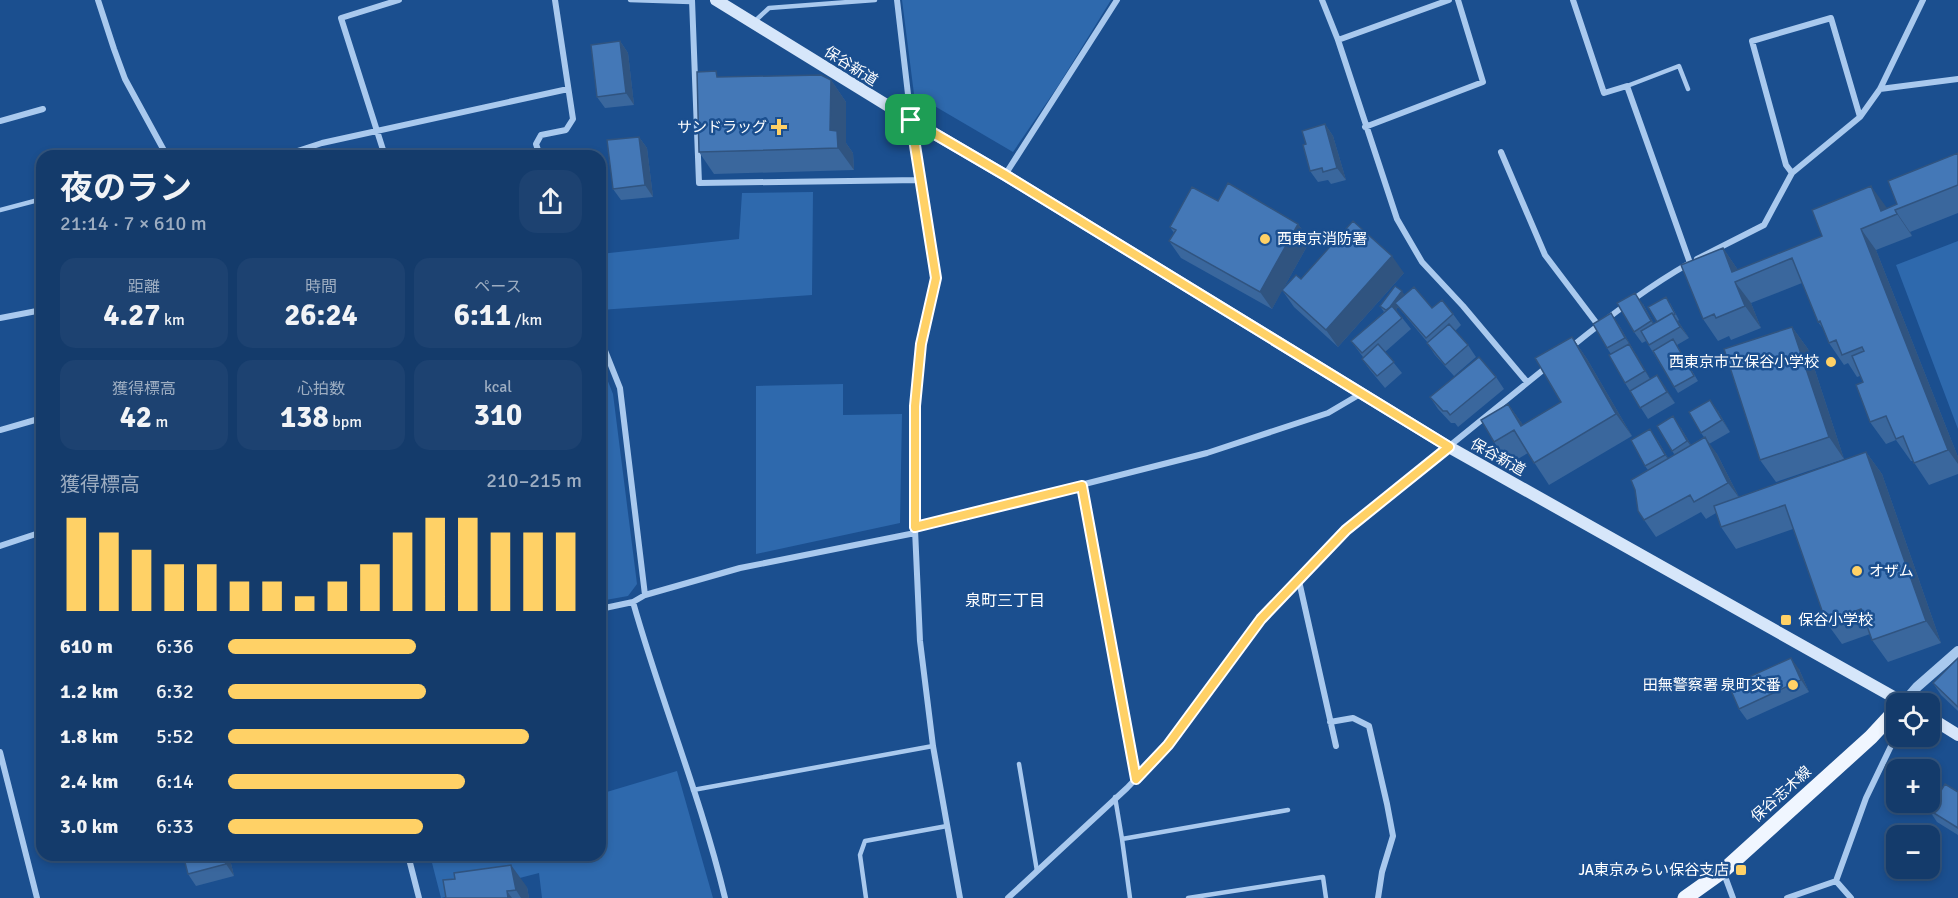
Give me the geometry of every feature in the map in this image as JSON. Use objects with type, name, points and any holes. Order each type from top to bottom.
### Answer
[{"type":"main road","name":"保谷新道","points":[[716,0],[1449,447],[1886,696]]},
{"type":"main road","name":"保谷志木線","points":[[1685,898],[1723,871],[1886,722]]},
{"type":"main road","points":[[1940,724],[1958,735]]},
{"type":"street","points":[[98,0],[125,79],[164,150]]},
{"type":"street","points":[[382,150],[341,18],[399,0]]},
{"type":"street","points":[[538,150],[536,144],[541,135],[566,130],[573,119],[555,0]]},
{"type":"street","points":[[897,0],[911,120],[936,278],[921,344],[915,406],[915,530],[920,641],[933,746],[960,898]]},
{"type":"street","points":[[1005,175],[1117,0]]},
{"type":"street","points":[[1322,0],[1338,40],[1397,219],[1422,262],[1463,306],[1527,382]]},
{"type":"street","points":[[1338,40],[1449,0]]},
{"type":"street","points":[[1365,127],[1483,82],[1458,0]]},
{"type":"street","points":[[1573,0],[1604,93],[1627,86],[1690,263]]},
{"type":"street","points":[[1563,354],[1650,287],[1690,263],[1764,225],[1792,173],[1860,117],[1880,89],[1923,0]]},
{"type":"street","points":[[692,1],[699,183],[920,180]]},
{"type":"street","points":[[1792,173],[1786,165],[1752,41],[1831,18],[1860,117]]},
{"type":"street","points":[[1880,89],[1958,79]]},
{"type":"street","points":[[300,150],[322,143],[568,89]]},
{"type":"street","points":[[0,121],[43,109]]},
{"type":"street","points":[[1501,152],[1545,255],[1599,325]]},
{"type":"street","points":[[0,318],[36,311]]},
{"type":"street","points":[[606,353],[620,388],[645,595]]},
{"type":"street","points":[[1008,898],[1136,779],[1168,745],[1261,619],[1346,530],[1554,361]]},
{"type":"street","points":[[606,608],[633,602],[645,595],[740,568],[915,530],[1206,453],[1328,413],[1362,393]]},
{"type":"street","points":[[0,430],[36,420]]},
{"type":"street","points":[[1082,486],[1136,779]]},
{"type":"street","points":[[0,546],[36,534]]},
{"type":"street","points":[[1299,581],[1336,746]]},
{"type":"street","points":[[633,602],[657,682],[711,840],[725,898]]},
{"type":"street","points":[[1912,693],[1958,651]]},
{"type":"street","points":[[1330,722],[1353,718],[1369,726],[1393,836],[1382,872],[1378,898]]},
{"type":"street","points":[[1836,881],[1858,817],[1891,747]]},
{"type":"street","points":[[0,752],[37,898]]},
{"type":"street","points":[[410,861],[419,898]]},
{"type":"street","points":[[1723,871],[1733,898]]},
{"type":"street","points":[[1792,897],[1836,881]]},
{"type":"street","points":[[1836,881],[1851,898]]},
{"type":"lane","points":[[630,0],[692,1]]},
{"type":"lane","points":[[753,23],[769,8],[875,0]]},
{"type":"lane","points":[[1627,86],[1679,66],[1689,89]]},
{"type":"lane","points":[[0,210],[36,201]]},
{"type":"lane","points":[[693,790],[933,746]]},
{"type":"lane","points":[[1019,764],[1037,871]]},
{"type":"lane","points":[[1116,797],[1130,898]]},
{"type":"lane","points":[[1122,840],[1288,810]]},
{"type":"lane","points":[[866,898],[860,855],[865,841],[947,826]]},
{"type":"lane","points":[[1188,898],[1323,877],[1326,898]]},
{"type":"shaded area","points":[[902,0],[1111,0],[1058,86],[1013,152],[914,94]]},
{"type":"shaded area","points":[[813,192],[812,295],[606,310],[606,253],[739,239],[742,193]]},
{"type":"shaded area","points":[[1958,241],[1958,429],[1896,265]]},
{"type":"shaded area","points":[[606,376],[613,394],[637,584],[628,596],[606,600]]},
{"type":"shaded area","points":[[843,384],[843,415],[902,414],[900,523],[756,554],[756,386]]},
{"type":"shaded area","points":[[677,771],[713,898],[542,898],[539,873],[441,898],[432,861],[606,861],[606,792]]},
{"type":"building","points":[[620,41],[626,93],[597,97],[591,45]]},
{"type":"building","name":"サンドラッグ","points":[[716,71],[717,77],[821,75],[831,80],[830,130],[837,131],[838,148],[699,152],[697,72]]},
{"type":"building","points":[[1325,124],[1337,168],[1323,172],[1322,168],[1310,171],[1302,131]]},
{"type":"building","points":[[639,137],[645,185],[613,189],[607,140]]},
{"type":"building","points":[[1958,153],[1958,185],[1895,210],[1897,214],[1861,229],[1948,450],[1914,463],[1903,436],[1896,439],[1886,416],[1870,422],[1856,385],[1863,382],[1852,356],[1864,351],[1862,347],[1842,355],[1836,340],[1829,343],[1792,258],[1735,282],[1745,306],[1716,318],[1714,314],[1703,319],[1681,265],[1723,248],[1732,272],[1822,236],[1812,210],[1871,186],[1881,211],[1897,204],[1888,181]]},
{"type":"building","points":[[1228,183],[1298,224],[1260,292],[1169,241],[1176,230],[1170,227],[1192,187],[1218,201]]},
{"type":"building","points":[[1353,221],[1392,256],[1326,330],[1282,290],[1296,275],[1301,279]]},
{"type":"building","points":[[1395,286],[1402,291],[1386,310],[1380,306]]},
{"type":"building","points":[[1414,287],[1432,308],[1442,300],[1453,314],[1426,338],[1395,303]]},
{"type":"building","points":[[1635,293],[1651,321],[1634,332],[1617,303]]},
{"type":"building","points":[[1666,297],[1675,314],[1672,313],[1657,322],[1648,307]]},
{"type":"building","points":[[1392,306],[1402,318],[1362,353],[1351,341]]},
{"type":"building","points":[[1611,313],[1625,338],[1607,348],[1593,324]]},
{"type":"building","points":[[1672,313],[1680,327],[1649,345],[1641,331]]},
{"type":"building","points":[[1449,324],[1468,345],[1445,365],[1427,343]]},
{"type":"building","points":[[1792,327],[1829,437],[1760,460],[1724,349]]},
{"type":"building","points":[[1572,337],[1616,414],[1534,463],[1514,430],[1494,442],[1481,420],[1508,404],[1521,426],[1561,402],[1535,358]]},
{"type":"building","points":[[1673,339],[1694,376],[1674,387],[1653,351]]},
{"type":"building","points":[[1378,344],[1394,362],[1377,376],[1362,359]]},
{"type":"building","points":[[1629,344],[1645,371],[1625,383],[1609,355]]},
{"type":"building","points":[[1479,357],[1496,377],[1450,415],[1447,411],[1443,411],[1430,397]]},
{"type":"building","points":[[1657,375],[1667,392],[1640,408],[1630,391]]},
{"type":"building","points":[[1710,400],[1722,420],[1701,433],[1689,412]]},
{"type":"building","points":[[1673,416],[1687,441],[1672,451],[1657,426]]},
{"type":"building","points":[[1650,429],[1665,455],[1645,466],[1631,440]]},
{"type":"building","points":[[1705,437],[1728,483],[1694,502],[1690,495],[1644,520],[1638,511],[1631,480]]},
{"type":"building","points":[[1866,452],[1926,621],[1872,640],[1861,609],[1826,622],[1785,505],[1721,527],[1714,506]]},
{"type":"building","points":[[1791,658],[1801,680],[1739,709],[1729,686]]},
{"type":"building","points":[[1958,658],[1958,707],[1933,683]]},
{"type":"building","points":[[1945,784],[1958,792],[1958,828],[1934,813],[1940,813],[1940,792]]},
{"type":"building","points":[[185,861],[225,861],[226,864],[188,874]]},
{"type":"building","points":[[511,865],[516,890],[507,891],[508,898],[446,898],[443,880],[455,879],[454,873]]},
{"type":"place","name":"サンドラッグ","points":[[779,127]]},
{"type":"place","name":"西東京消防署","points":[[1265,239]]},
{"type":"place","name":"西東京市立保谷小学校","points":[[1831,362]]},
{"type":"place","name":"オザム","points":[[1857,571]]},
{"type":"place","name":"保谷小学校","points":[[1786,620]]},
{"type":"place","name":"田無警察署 泉町交番","points":[[1793,685]]},
{"type":"place","name":"JA東京みらい保谷支店","points":[[1741,870]]},
{"type":"district","name":"泉町三丁目","points":[[1005,600]]},
{"type":"route","points":[[911,120],[1005,175],[1449,447],[1346,530],[1261,619],[1168,745],[1136,779],[1082,486],[915,527],[915,406],[921,344],[936,278],[911,120]]}]
